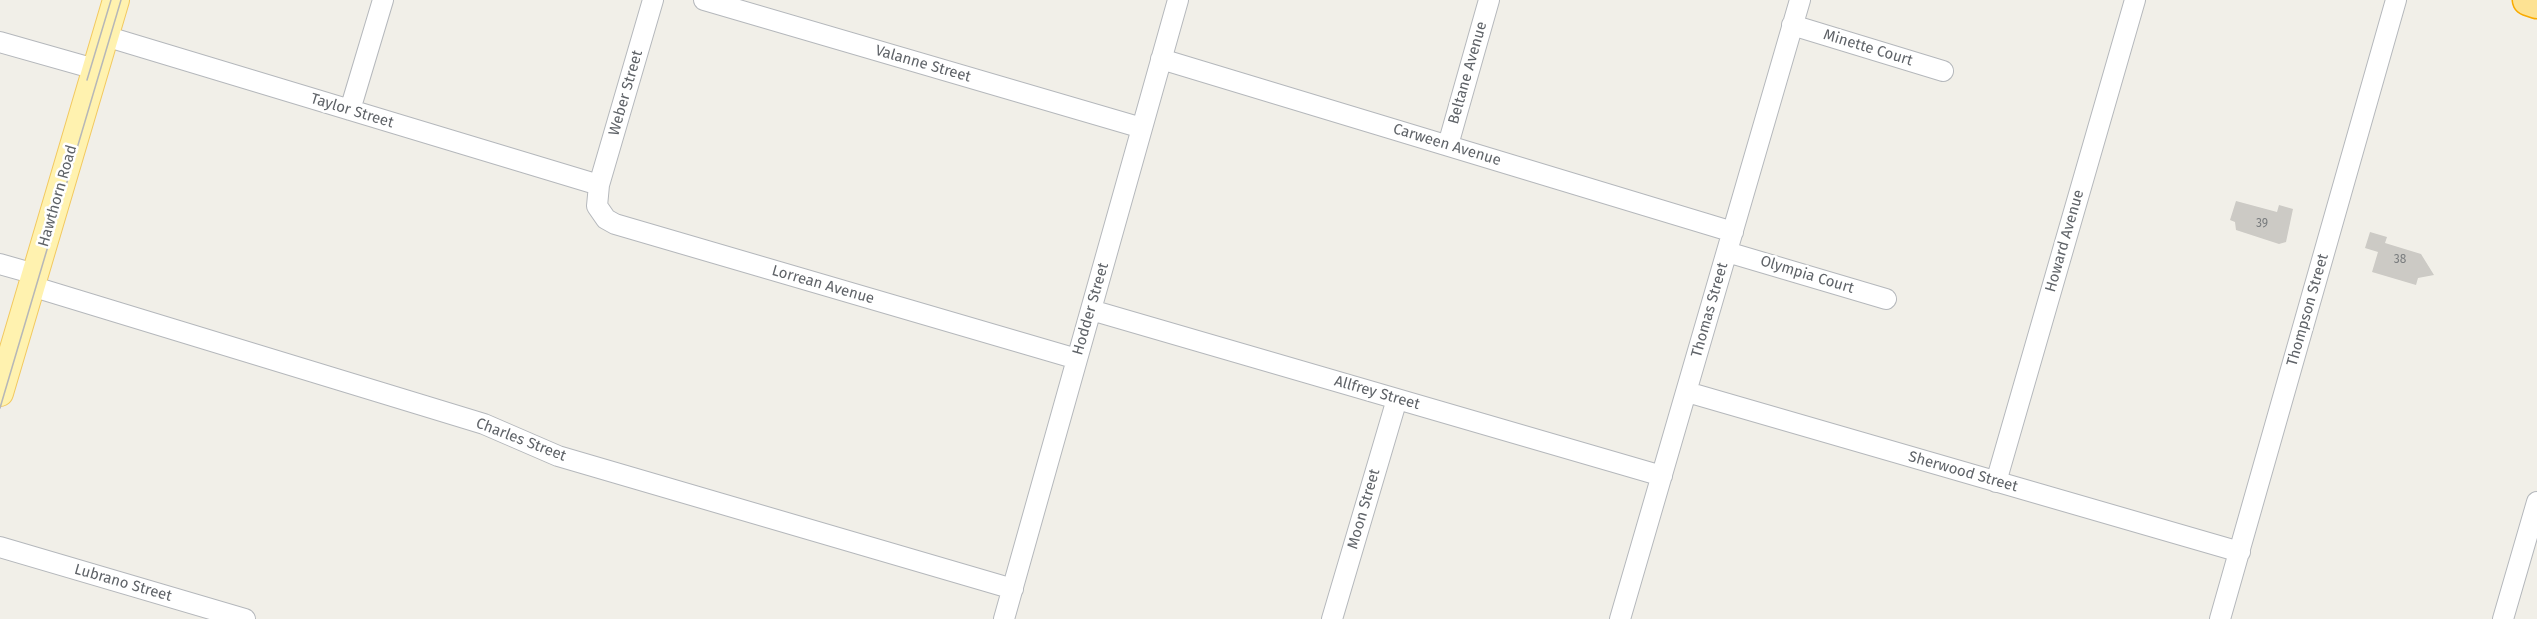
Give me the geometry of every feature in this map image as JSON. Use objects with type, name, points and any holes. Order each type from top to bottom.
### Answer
[{"type":"highway","points":[[2528,0],[2537,3]]},
{"type":"main road","name":"Hawthorn Road","points":[[0,393],[116,0]]},
{"type":"street","points":[[350,110],[383,0]]},
{"type":"street","name":"Weber Street","points":[[599,185],[653,0]]},
{"type":"street","name":"Valanne Street","points":[[704,0],[1142,128]]},
{"type":"street","name":"Hodder Street","points":[[1004,619],[1178,0]]},
{"type":"street","name":"Beltane Avenue","points":[[1448,145],[1489,0]]},
{"type":"street","name":"Thomas Street","points":[[1620,619],[1800,0]]},
{"type":"street","name":"Howard Avenue","points":[[1996,482],[2135,0]]},
{"type":"street","name":"Thompson Street","points":[[2220,619],[2396,0]]},
{"type":"street","name":"Minette Court","points":[[1792,25],[1942,71]]},
{"type":"street","name":"Taylor Street","points":[[105,36],[599,185]]},
{"type":"street","points":[[0,42],[95,69]]},
{"type":"street","name":"Carween Avenue","points":[[1161,59],[1733,232]]},
{"type":"street","name":"Lorrean Avenue","points":[[599,185],[597,206],[606,219],[615,224],[1077,359]]},
{"type":"street","name":"Olympia Court","points":[[1727,252],[1886,299]]},
{"type":"street","name":"Charles Street","points":[[0,264],[33,280],[484,424],[558,456],[1012,589]]},
{"type":"street","name":"Allfrey Street","points":[[1091,310],[1662,477]]},
{"type":"street","name":"Sherwood Street","points":[[1686,392],[2240,552]]},
{"type":"street","name":"Moon Street","points":[[1332,619],[1397,399]]},
{"type":"street","points":[[2503,619],[2537,502]]},
{"type":"street","name":"Lubrano Street","points":[[0,547],[245,619]]},
{"type":"building","points":[[2236,201],[2277,212],[2279,205],[2293,209],[2286,242],[2279,244],[2236,230],[2235,222],[2230,220]]},
{"type":"building","points":[[2370,232],[2387,237],[2385,243],[2421,254],[2434,275],[2418,278],[2416,285],[2372,272],[2378,252],[2365,248]]},
{"type":"tram line","points":[[87,80],[111,0]]},
{"type":"tram line","points":[[0,408],[121,0]]}]
